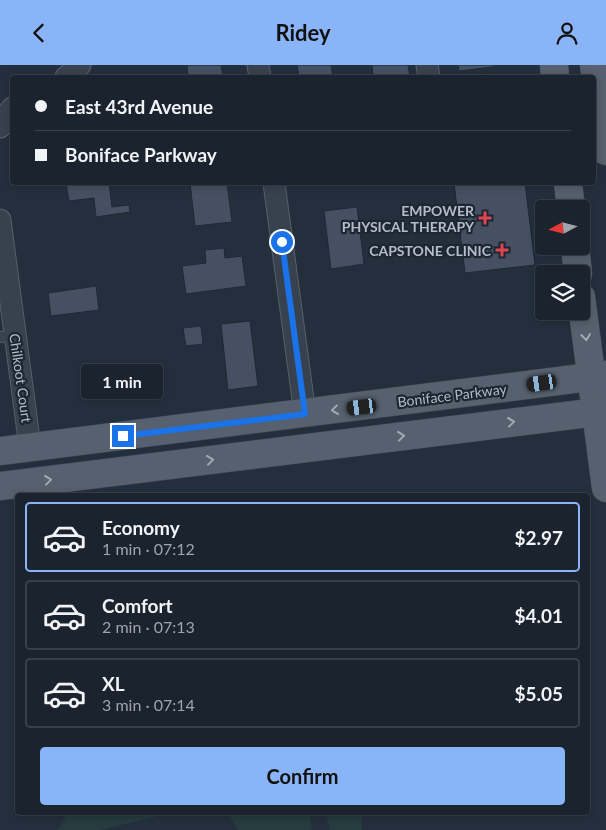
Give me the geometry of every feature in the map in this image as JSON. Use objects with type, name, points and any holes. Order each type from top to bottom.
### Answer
[{"type":"main road","points":[[596,79],[606,151]]},
{"type":"main road","points":[[568,185],[570,200]]},
{"type":"main road","points":[[586,320],[599,376],[606,488]]},
{"type":"main road","name":"Boniface Parkway","points":[[0,451],[599,376]]},
{"type":"main road","points":[[0,486],[601,412]]},
{"type":"street","points":[[68,75],[80,65]]},
{"type":"street","points":[[0,127],[10,111]]},
{"type":"street","points":[[274,185],[305,414]]},
{"type":"street","name":"Chilkoot Court","points":[[0,220],[8,336],[30,447]]},
{"type":"green space","points":[[61,815],[163,815],[101,830],[57,830],[66,818]]},
{"type":"green space","points":[[229,815],[310,815],[312,830],[238,830]]},
{"type":"green space","points":[[326,815],[361,815],[362,830],[330,830]]},
{"type":"building","points":[[187,65],[221,65],[223,75],[188,75]]},
{"type":"building","points":[[297,65],[331,65],[333,75],[299,75]]},
{"type":"building","points":[[372,65],[408,65],[410,75],[373,75]]},
{"type":"building","points":[[458,65],[493,65],[493,67],[459,71]]},
{"type":"building","points":[[494,73],[494,75],[477,75]]},
{"type":"building","points":[[66,185],[109,185],[112,207],[129,205],[130,212],[96,217],[94,198],[69,201]]},
{"type":"building","points":[[190,185],[227,185],[232,222],[195,226]]},
{"type":"building","points":[[454,185],[525,185],[535,265],[465,273]]},
{"type":"building","points":[[357,207],[364,264],[331,269],[324,211]]},
{"type":"building","points":[[224,248],[225,258],[242,256],[246,286],[186,294],[182,266],[206,263],[205,250]]},
{"type":"building","points":[[96,286],[99,310],[51,316],[48,293]]},
{"type":"building","points":[[250,321],[258,386],[228,390],[221,324]]},
{"type":"building","points":[[201,326],[203,344],[186,346],[183,328]]},
{"type":"place","name":"EMPOWER PHYSICAL THERAPY","points":[[485,218]]},
{"type":"place","name":"CAPSTONE CLINIC","points":[[502,250]]},
{"type":"route","points":[[123,436],[305,414],[282,242]]}]
